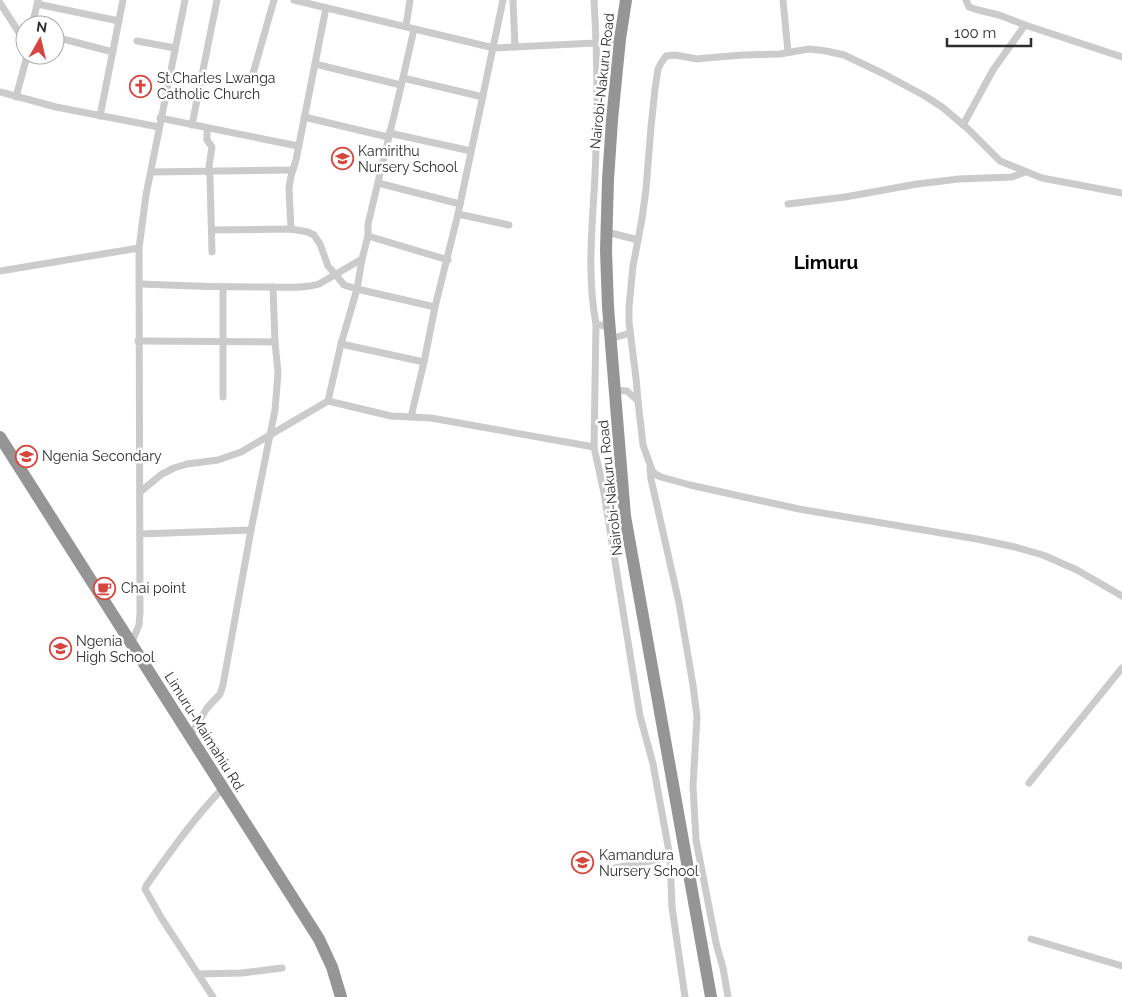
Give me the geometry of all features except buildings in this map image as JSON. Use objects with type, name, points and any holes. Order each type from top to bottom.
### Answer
[{"type":"highway","name":"Nairobi-Nakuru Road","points":[[626,0],[612,120],[607,232],[608,307],[625,516],[690,841],[710,997]]},
{"type":"highway","name":"Limuru-Maimahiu Rd.","points":[[0,437],[319,939],[332,967],[341,997]]},
{"type":"street","points":[[100,116],[123,0]]},
{"type":"street","points":[[131,644],[139,625],[140,613],[139,248],[142,220],[160,118],[185,0]]},
{"type":"street","points":[[192,125],[217,0]]},
{"type":"street","points":[[252,77],[274,0]]},
{"type":"street","points":[[294,0],[494,48],[596,43],[620,39]]},
{"type":"street","points":[[406,26],[410,0]]},
{"type":"street","points":[[411,417],[435,307],[448,260],[503,0]]},
{"type":"street","points":[[514,0],[515,47]]},
{"type":"street","points":[[594,0],[596,149],[591,267],[596,324],[594,447],[604,493],[640,716],[653,764],[670,857],[672,907],[685,997]]},
{"type":"street","points":[[783,0],[788,52]]},
{"type":"street","points":[[966,0],[969,7],[999,15],[1122,56]]},
{"type":"street","points":[[35,15],[38,2],[119,21]]},
{"type":"street","points":[[0,3],[15,26]]},
{"type":"street","points":[[291,229],[289,188],[326,8]]},
{"type":"street","points":[[964,124],[993,70],[1025,25]]},
{"type":"street","points":[[328,401],[341,344],[357,289],[368,236],[368,224],[414,28]]},
{"type":"street","points":[[65,40],[113,52]]},
{"type":"street","points":[[137,41],[175,48]]},
{"type":"street","points":[[728,997],[723,968],[690,841],[697,717],[678,603],[651,479],[650,466],[643,444],[630,333],[629,306],[634,261],[646,189],[658,69],[663,59],[670,55],[697,59],[780,54],[809,49],[844,55],[884,74],[942,107],[964,124],[1000,161],[1025,172],[1048,179],[1122,193]]},
{"type":"street","points":[[315,64],[483,97]]},
{"type":"street","points":[[16,97],[25,65]]},
{"type":"street","points":[[0,92],[100,116],[159,127]]},
{"type":"street","points":[[304,117],[471,151]]},
{"type":"street","points":[[160,118],[298,146]]},
{"type":"street","points":[[207,128],[207,140],[212,147],[209,170],[212,252]]},
{"type":"street","points":[[151,172],[293,170]]},
{"type":"street","points":[[788,204],[959,179],[1012,177],[1025,172]]},
{"type":"street","points":[[378,183],[460,204]]},
{"type":"street","points":[[458,214],[509,225]]},
{"type":"street","points":[[212,230],[291,229],[308,232],[314,235],[320,244],[328,266],[344,285],[435,307]]},
{"type":"street","points":[[607,232],[638,240]]},
{"type":"street","points":[[368,236],[448,260]]},
{"type":"street","points":[[0,271],[139,248]]},
{"type":"street","points":[[140,284],[223,287],[314,286],[362,259]]},
{"type":"street","points":[[223,287],[223,397]]},
{"type":"street","points":[[190,736],[207,708],[220,694],[223,685],[251,530],[271,434],[278,383],[273,287]]},
{"type":"street","points":[[596,324],[610,333],[630,333]]},
{"type":"street","points":[[138,341],[275,342]]},
{"type":"street","points":[[341,344],[424,362]]},
{"type":"street","points":[[615,390],[627,391],[638,401]]},
{"type":"street","points":[[140,492],[162,474],[174,468],[187,464],[228,458],[241,452],[328,401],[399,417],[431,418],[594,447]]},
{"type":"street","points":[[650,466],[655,474],[661,477],[799,509],[968,537],[1015,547],[1043,555],[1078,570],[1122,596]]},
{"type":"street","points":[[140,534],[251,530]]},
{"type":"street","points":[[1029,783],[1122,668]]},
{"type":"street","points":[[213,997],[162,920],[145,889],[182,837],[222,788]]},
{"type":"street","points":[[615,868],[670,857]]},
{"type":"street","points":[[1031,939],[1122,966]]},
{"type":"street","points":[[198,974],[242,973],[282,968]]},
{"type":"place","name":"St.Charles Lwanga Catholic Church","points":[[141,86]]},
{"type":"place","name":"Kamirithu Nursery School","points":[[342,159]]},
{"type":"place","name":"Ngenia Secondary","points":[[26,456]]},
{"type":"place","name":"Chai point","points":[[105,588]]},
{"type":"place","name":"Ngenia High School","points":[[60,649]]},
{"type":"place","name":"Kamandura Nursery School","points":[[583,863]]},
{"type":"district","name":"Limuru","points":[[826,262]]}]
